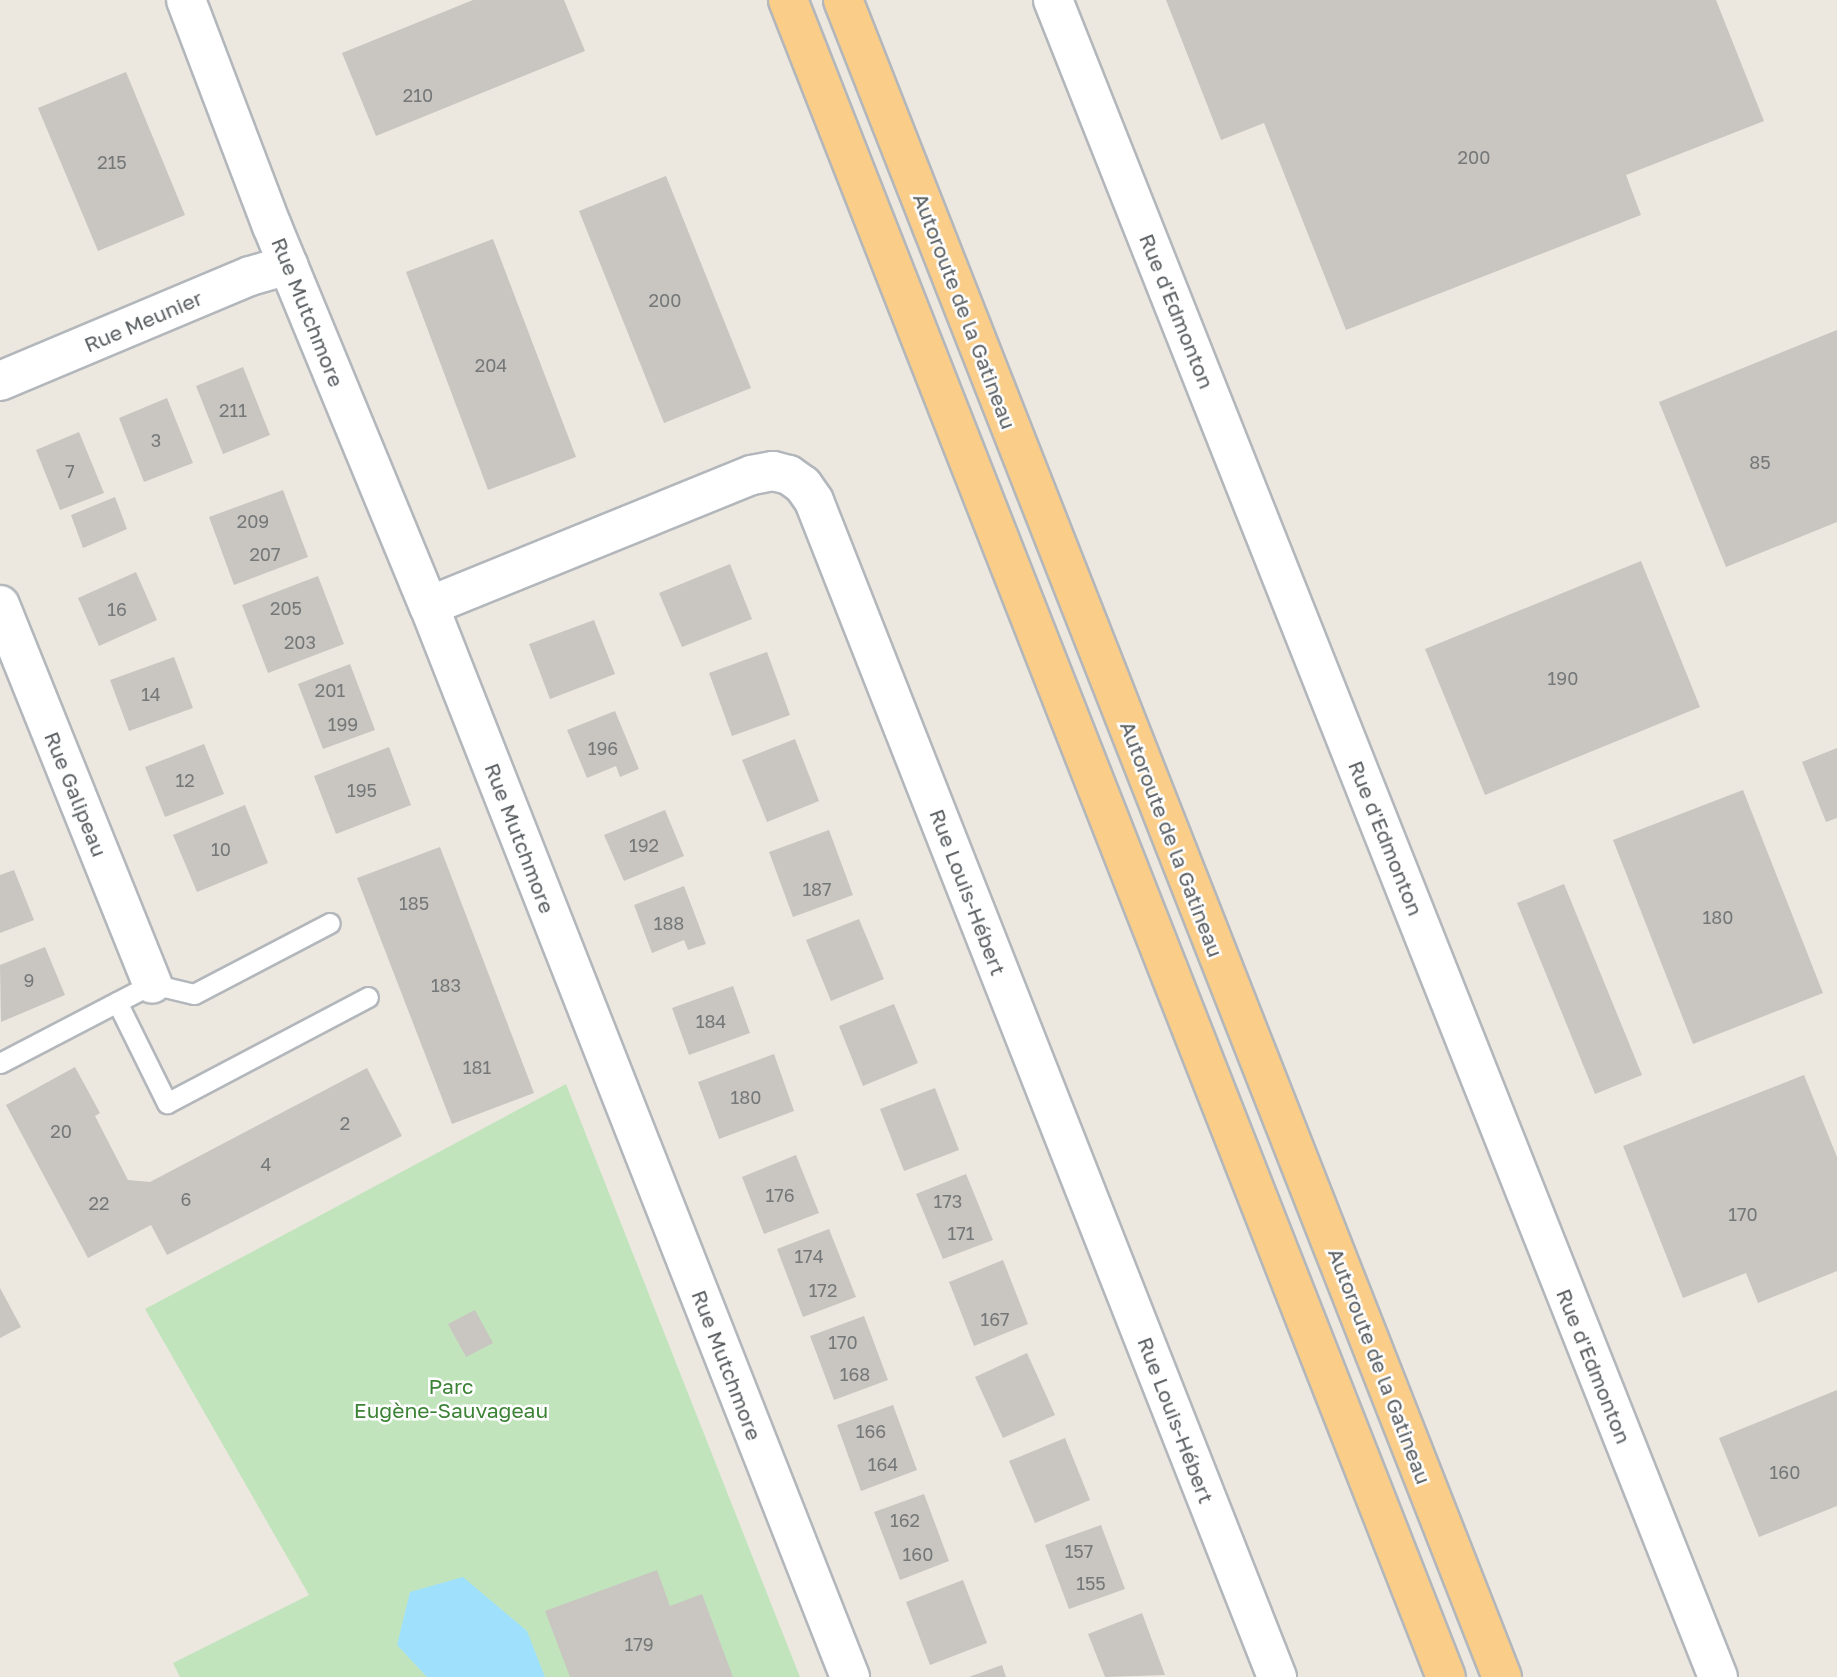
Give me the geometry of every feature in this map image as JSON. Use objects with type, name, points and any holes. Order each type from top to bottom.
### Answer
[{"type":"highway","points":[[767,0],[847,152]]},
{"type":"highway","points":[[788,0],[1446,1677]]},
{"type":"highway","name":"Autoroute de la Gatineau","points":[[843,0],[1502,1677]]},
{"type":"street","name":"Rue Mutchmore","points":[[186,0],[288,265],[429,606],[850,1677]]},
{"type":"street","name":"Rue d'Edmonton","points":[[1053,0],[1718,1677]]},
{"type":"street","name":"Rue Meunier","points":[[0,381],[250,276],[288,265]]},
{"type":"street","name":"Rue Louis-Hébert","points":[[429,606],[752,475],[773,471],[789,475],[803,485],[814,500],[1277,1677]]},
{"type":"street","name":"Rue Galipeau","points":[[0,605],[152,984]]},
{"type":"lane","points":[[0,1063],[152,984],[194,995],[330,923]]},
{"type":"lane","points":[[117,1002],[167,1103],[368,997]]},
{"type":"green space","name":"Parc Eugène-Sauvageau","points":[[566,1084],[800,1677],[180,1677],[173,1663],[309,1595],[145,1309]]},
{"type":"water","points":[[463,1577],[527,1631],[545,1677],[427,1677],[397,1645],[410,1592]]},
{"type":"building","points":[[473,0],[564,0],[585,51],[376,136],[342,53]]},
{"type":"building","points":[[1166,0],[1716,0],[1764,121],[1626,175],[1641,215],[1346,330],[1264,123],[1221,140]]},
{"type":"building","points":[[126,72],[185,215],[98,251],[38,108]]},
{"type":"building","points":[[666,176],[751,388],[664,423],[579,211]]},
{"type":"building","points":[[493,239],[576,457],[488,490],[406,272]]},
{"type":"building","points":[[1837,330],[1837,522],[1726,567],[1659,402]]},
{"type":"building","points":[[243,367],[270,435],[223,454],[196,386]]},
{"type":"building","points":[[167,398],[193,463],[144,482],[119,418]]},
{"type":"building","points":[[79,432],[104,493],[60,510],[36,450]]},
{"type":"building","points":[[283,490],[308,557],[234,585],[209,517]]},
{"type":"building","points":[[115,497],[127,529],[83,548],[71,515]]},
{"type":"building","points":[[1641,561],[1700,707],[1485,795],[1425,649]]},
{"type":"building","points":[[730,564],[752,619],[682,647],[659,593]]},
{"type":"building","points":[[136,572],[157,620],[99,646],[78,598]]},
{"type":"building","points":[[318,576],[344,644],[268,673],[242,605]]},
{"type":"building","points":[[594,620],[615,674],[550,699],[529,644]]},
{"type":"building","points":[[767,652],[790,715],[732,736],[709,673]]},
{"type":"building","points":[[174,657],[193,708],[129,731],[110,680]]},
{"type":"building","points":[[350,664],[375,730],[323,749],[298,684]]},
{"type":"building","points":[[615,711],[639,769],[620,777],[616,766],[587,778],[567,730]]},
{"type":"building","points":[[795,739],[819,801],[767,822],[742,760]]},
{"type":"building","points":[[204,744],[224,794],[165,817],[145,767]]},
{"type":"building","points":[[389,747],[411,805],[336,834],[314,776]]},
{"type":"building","points":[[1837,748],[1837,818],[1826,822],[1802,762]]},
{"type":"building","points":[[1743,790],[1823,993],[1693,1044],[1613,840]]},
{"type":"building","points":[[245,805],[268,863],[197,892],[173,835]]},
{"type":"building","points":[[665,810],[684,856],[624,881],[604,835]]},
{"type":"building","points":[[829,830],[853,895],[793,917],[769,852]]},
{"type":"building","points":[[440,847],[534,1093],[452,1124],[357,878]]},
{"type":"building","points":[[14,870],[34,920],[0,933],[0,875]]},
{"type":"building","points":[[1564,884],[1642,1075],[1595,1094],[1517,903]]},
{"type":"building","points":[[684,886],[706,944],[688,950],[684,940],[652,953],[634,905]]},
{"type":"building","points":[[859,919],[884,979],[831,1001],[806,940]]},
{"type":"building","points":[[45,947],[65,995],[1,1022],[0,965]]},
{"type":"building","points":[[733,986],[750,1033],[689,1055],[672,1008]]},
{"type":"building","points":[[894,1004],[918,1063],[863,1086],[839,1026]]},
{"type":"building","points":[[774,1054],[794,1111],[719,1139],[698,1082]]},
{"type":"building","points":[[75,1067],[100,1113],[95,1116],[128,1180],[150,1182],[367,1068],[402,1136],[167,1255],[151,1225],[88,1258],[6,1105]]},
{"type":"building","points":[[1804,1075],[1837,1157],[1837,1271],[1758,1303],[1746,1273],[1683,1298],[1623,1146]]},
{"type":"building","points":[[935,1088],[959,1150],[904,1171],[880,1109]]},
{"type":"building","points":[[796,1155],[819,1213],[764,1234],[742,1177]]},
{"type":"building","points":[[966,1174],[993,1240],[943,1259],[916,1194]]},
{"type":"building","points":[[829,1229],[856,1297],[803,1317],[777,1249]]},
{"type":"building","points":[[1003,1260],[1028,1324],[974,1346],[949,1282]]},
{"type":"building","points":[[0,1288],[21,1327],[0,1338]]},
{"type":"building","points":[[475,1310],[493,1343],[466,1357],[448,1324]]},
{"type":"building","points":[[864,1316],[888,1380],[834,1400],[810,1336]]},
{"type":"building","points":[[1027,1353],[1055,1415],[1003,1438],[975,1377]]},
{"type":"building","points":[[1837,1390],[1837,1506],[1759,1537],[1719,1438]]},
{"type":"building","points":[[893,1405],[917,1470],[861,1491],[837,1425]]},
{"type":"building","points":[[1065,1438],[1090,1500],[1035,1523],[1009,1461]]},
{"type":"building","points":[[924,1494],[949,1561],[900,1580],[874,1512]]},
{"type":"building","points":[[1101,1525],[1125,1589],[1069,1609],[1045,1545]]},
{"type":"building","points":[[657,1570],[670,1606],[702,1594],[733,1677],[570,1677],[545,1611]]},
{"type":"building","points":[[963,1580],[987,1643],[930,1665],[906,1602]]},
{"type":"building","points":[[1142,1613],[1165,1675],[1105,1677],[1088,1634]]},
{"type":"building","points":[[1002,1665],[1006,1677],[969,1677]]}]
